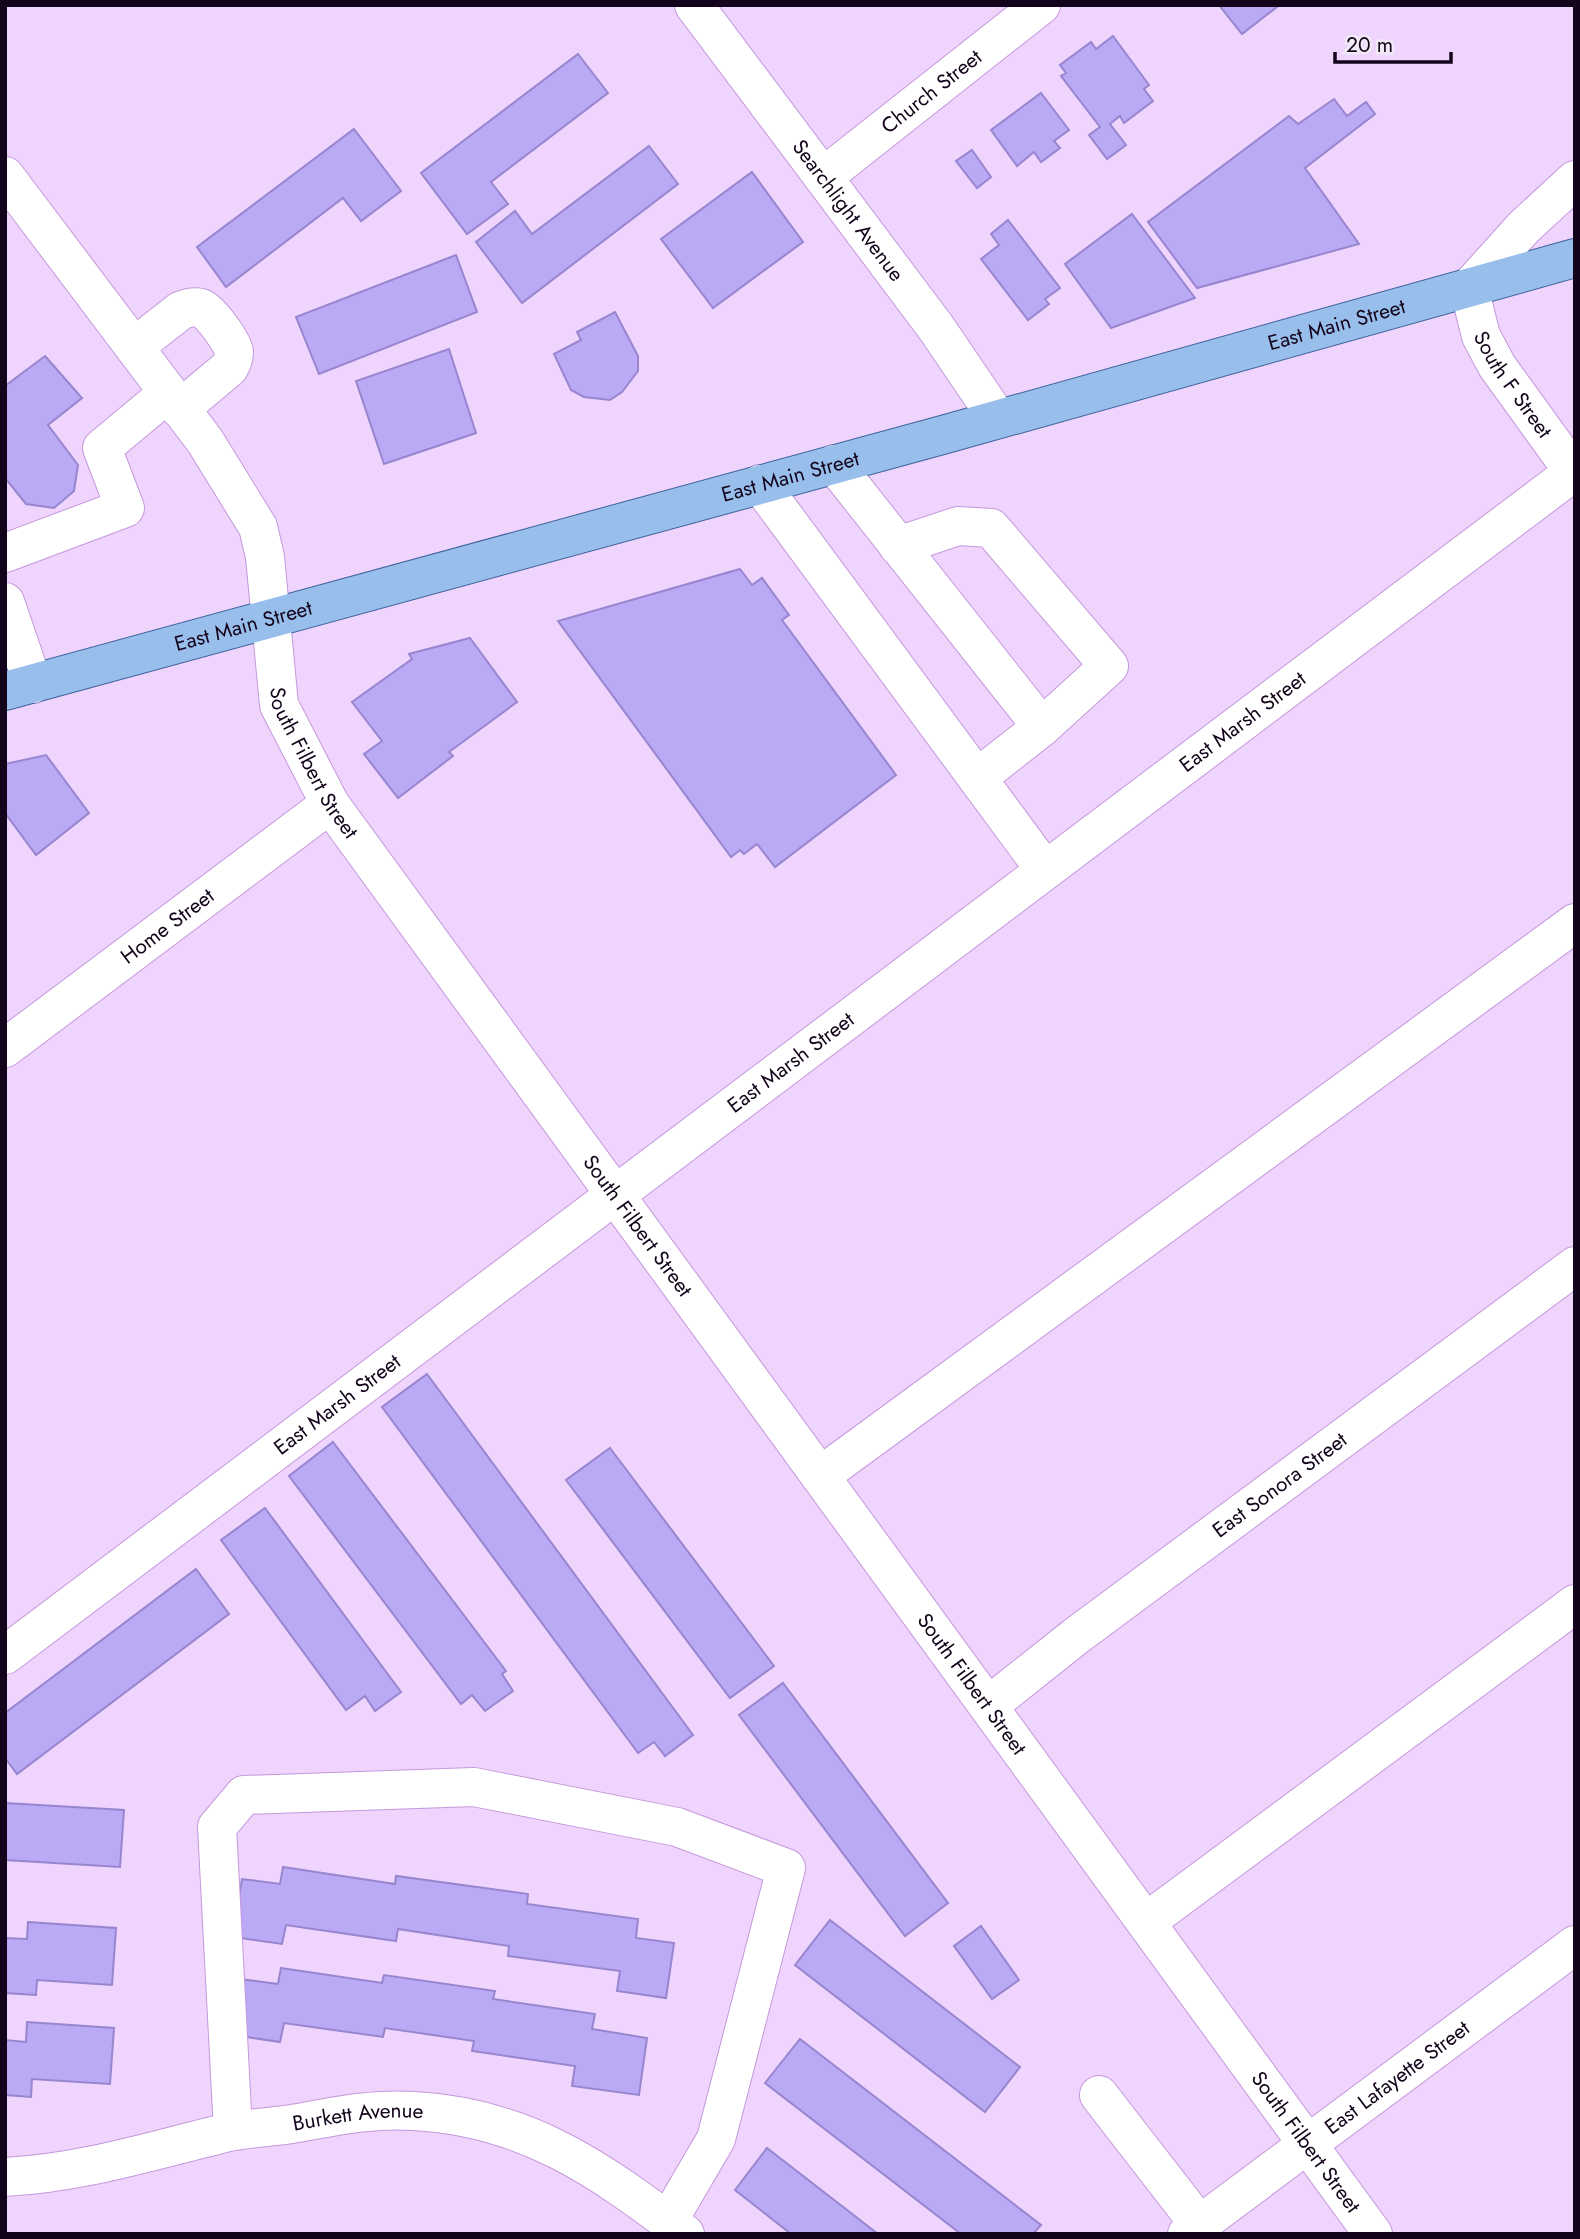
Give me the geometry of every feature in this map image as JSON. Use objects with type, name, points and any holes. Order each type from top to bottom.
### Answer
[{"type":"main road","name":"East Main Street","points":[[19,688],[1575,258]]},
{"type":"street","name":"Searchlight Avenue","points":[[694,5],[937,329],[998,419]]},
{"type":"street","name":"Church Street","points":[[823,177],[1041,5]]},
{"type":"street","name":"South Filbert Street","points":[[5,176],[205,441],[258,527],[265,557],[279,705],[330,804],[1373,2234]]},
{"type":"street","points":[[1469,288],[1524,227],[1575,180]]},
{"type":"street","name":"South F Street","points":[[1469,288],[1481,336],[1497,366],[1574,472]]},
{"type":"street","points":[[5,553],[125,508],[102,449],[229,368],[234,350],[207,311],[199,307],[188,307],[180,311],[134,347]]},
{"type":"street","points":[[834,464],[1042,727]]},
{"type":"street","name":"East Marsh Street","points":[[5,1655],[1574,472]]},
{"type":"street","points":[[760,484],[1045,870]]},
{"type":"street","points":[[898,546],[957,526],[991,528],[1109,667],[1042,727],[977,778]]},
{"type":"street","points":[[5,602],[19,688]]},
{"type":"street","name":"Home Street","points":[[5,1048],[330,804]]},
{"type":"street","points":[[820,1476],[1575,923]]},
{"type":"street","name":"East Sonora Street","points":[[988,1706],[1076,1636],[1575,1266]]},
{"type":"street","points":[[1146,1923],[1575,1604]]},
{"type":"street","points":[[233,2132],[217,1827],[244,1795],[474,1787],[677,1827],[786,1868],[716,2139],[677,2227]]},
{"type":"street","name":"East Lafayette Street","points":[[1193,2229],[1575,1945]]},
{"type":"street","points":[[1099,2095],[1193,2229]]},
{"type":"street","name":"Burkett Avenue","points":[[5,2177],[44,2175],[96,2166],[233,2132],[352,2113],[413,2111],[462,2117],[510,2129],[556,2147],[589,2165],[677,2227]]},
{"type":"building","points":[[1219,5],[1276,5],[1277,7],[1242,34]]},
{"type":"building","points":[[1113,36],[1149,85],[1144,89],[1153,101],[1124,123],[1120,116],[1110,124],[1126,145],[1107,159],[1089,135],[1100,127],[1061,76],[1066,73],[1060,65],[1091,42],[1096,49]]},
{"type":"building","points":[[578,54],[608,93],[491,182],[508,204],[467,234],[421,173]]},
{"type":"building","points":[[1041,93],[1069,130],[1054,141],[1060,148],[1041,162],[1034,152],[1017,166],[991,130]]},
{"type":"building","points":[[1334,99],[1347,116],[1366,102],[1375,114],[1305,168],[1359,244],[1197,288],[1148,222],[1289,116],[1298,124]]},
{"type":"building","points":[[354,129],[401,191],[361,221],[343,198],[226,287],[197,247]]},
{"type":"building","points":[[649,146],[678,184],[522,303],[476,242],[515,211],[532,234]]},
{"type":"building","points":[[972,150],[991,177],[977,188],[956,161]]},
{"type":"building","points":[[752,172],[803,242],[713,308],[661,239]]},
{"type":"building","points":[[1132,214],[1195,298],[1111,328],[1065,264]]},
{"type":"building","points":[[1008,220],[1060,288],[1045,299],[1049,304],[1028,320],[981,259],[999,245],[991,234]]},
{"type":"building","points":[[456,255],[477,312],[319,374],[296,317]]},
{"type":"building","points":[[615,312],[638,356],[638,371],[622,392],[610,400],[584,397],[571,390],[554,354],[581,340],[577,332]]},
{"type":"building","points":[[449,349],[476,433],[384,464],[356,381]]},
{"type":"building","points":[[45,356],[82,398],[48,425],[78,465],[74,491],[54,508],[26,504],[5,478],[5,386]]},
{"type":"building","points":[[740,569],[752,585],[762,578],[789,615],[782,620],[896,775],[775,867],[757,844],[744,854],[740,850],[731,857],[558,621]]},
{"type":"building","points":[[470,638],[517,702],[449,752],[453,756],[398,798],[364,754],[382,741],[352,702],[412,659],[409,654]]},
{"type":"building","points":[[46,755],[89,813],[36,855],[5,813],[5,764]]},
{"type":"building","points":[[427,1374],[693,1735],[665,1756],[654,1742],[638,1753],[382,1407]]},
{"type":"building","points":[[333,1442],[506,1671],[502,1674],[513,1691],[485,1711],[472,1695],[461,1704],[289,1476]]},
{"type":"building","points":[[610,1448],[774,1666],[730,1698],[566,1480]]},
{"type":"building","points":[[265,1508],[401,1692],[375,1711],[365,1696],[346,1710],[221,1540]]},
{"type":"building","points":[[196,1569],[229,1614],[17,1774],[5,1758],[5,1713]]},
{"type":"building","points":[[783,1683],[948,1903],[905,1936],[739,1715]]},
{"type":"building","points":[[5,1803],[124,1810],[120,1867],[5,1860]]},
{"type":"building","points":[[283,1867],[395,1884],[396,1876],[528,1894],[527,1904],[638,1919],[636,1938],[674,1943],[666,1998],[617,1991],[620,1971],[508,1956],[509,1946],[398,1929],[396,1941],[286,1925],[282,1944],[233,1937],[242,1879],[280,1884]]},
{"type":"building","points":[[830,1920],[1020,2067],[985,2112],[795,1965]]},
{"type":"building","points":[[28,1922],[116,1928],[112,1985],[37,1980],[36,1995],[5,1993],[5,1938],[27,1939]]},
{"type":"building","points":[[981,1926],[1019,1980],[992,1999],[954,1946]]},
{"type":"building","points":[[281,1968],[382,1983],[384,1975],[495,1991],[493,1999],[595,2014],[592,2029],[647,2038],[639,2095],[572,2086],[575,2066],[472,2051],[474,2041],[385,2028],[383,2037],[284,2023],[280,2042],[233,2035],[240,1979],[278,1984]]},
{"type":"building","points":[[27,2022],[114,2028],[110,2084],[32,2079],[31,2097],[5,2095],[5,2040],[26,2042]]},
{"type":"building","points":[[800,2039],[1041,2225],[1033,2234],[961,2234],[765,2083]]},
{"type":"building","points":[[767,2148],[878,2234],[791,2234],[735,2190]]}]
